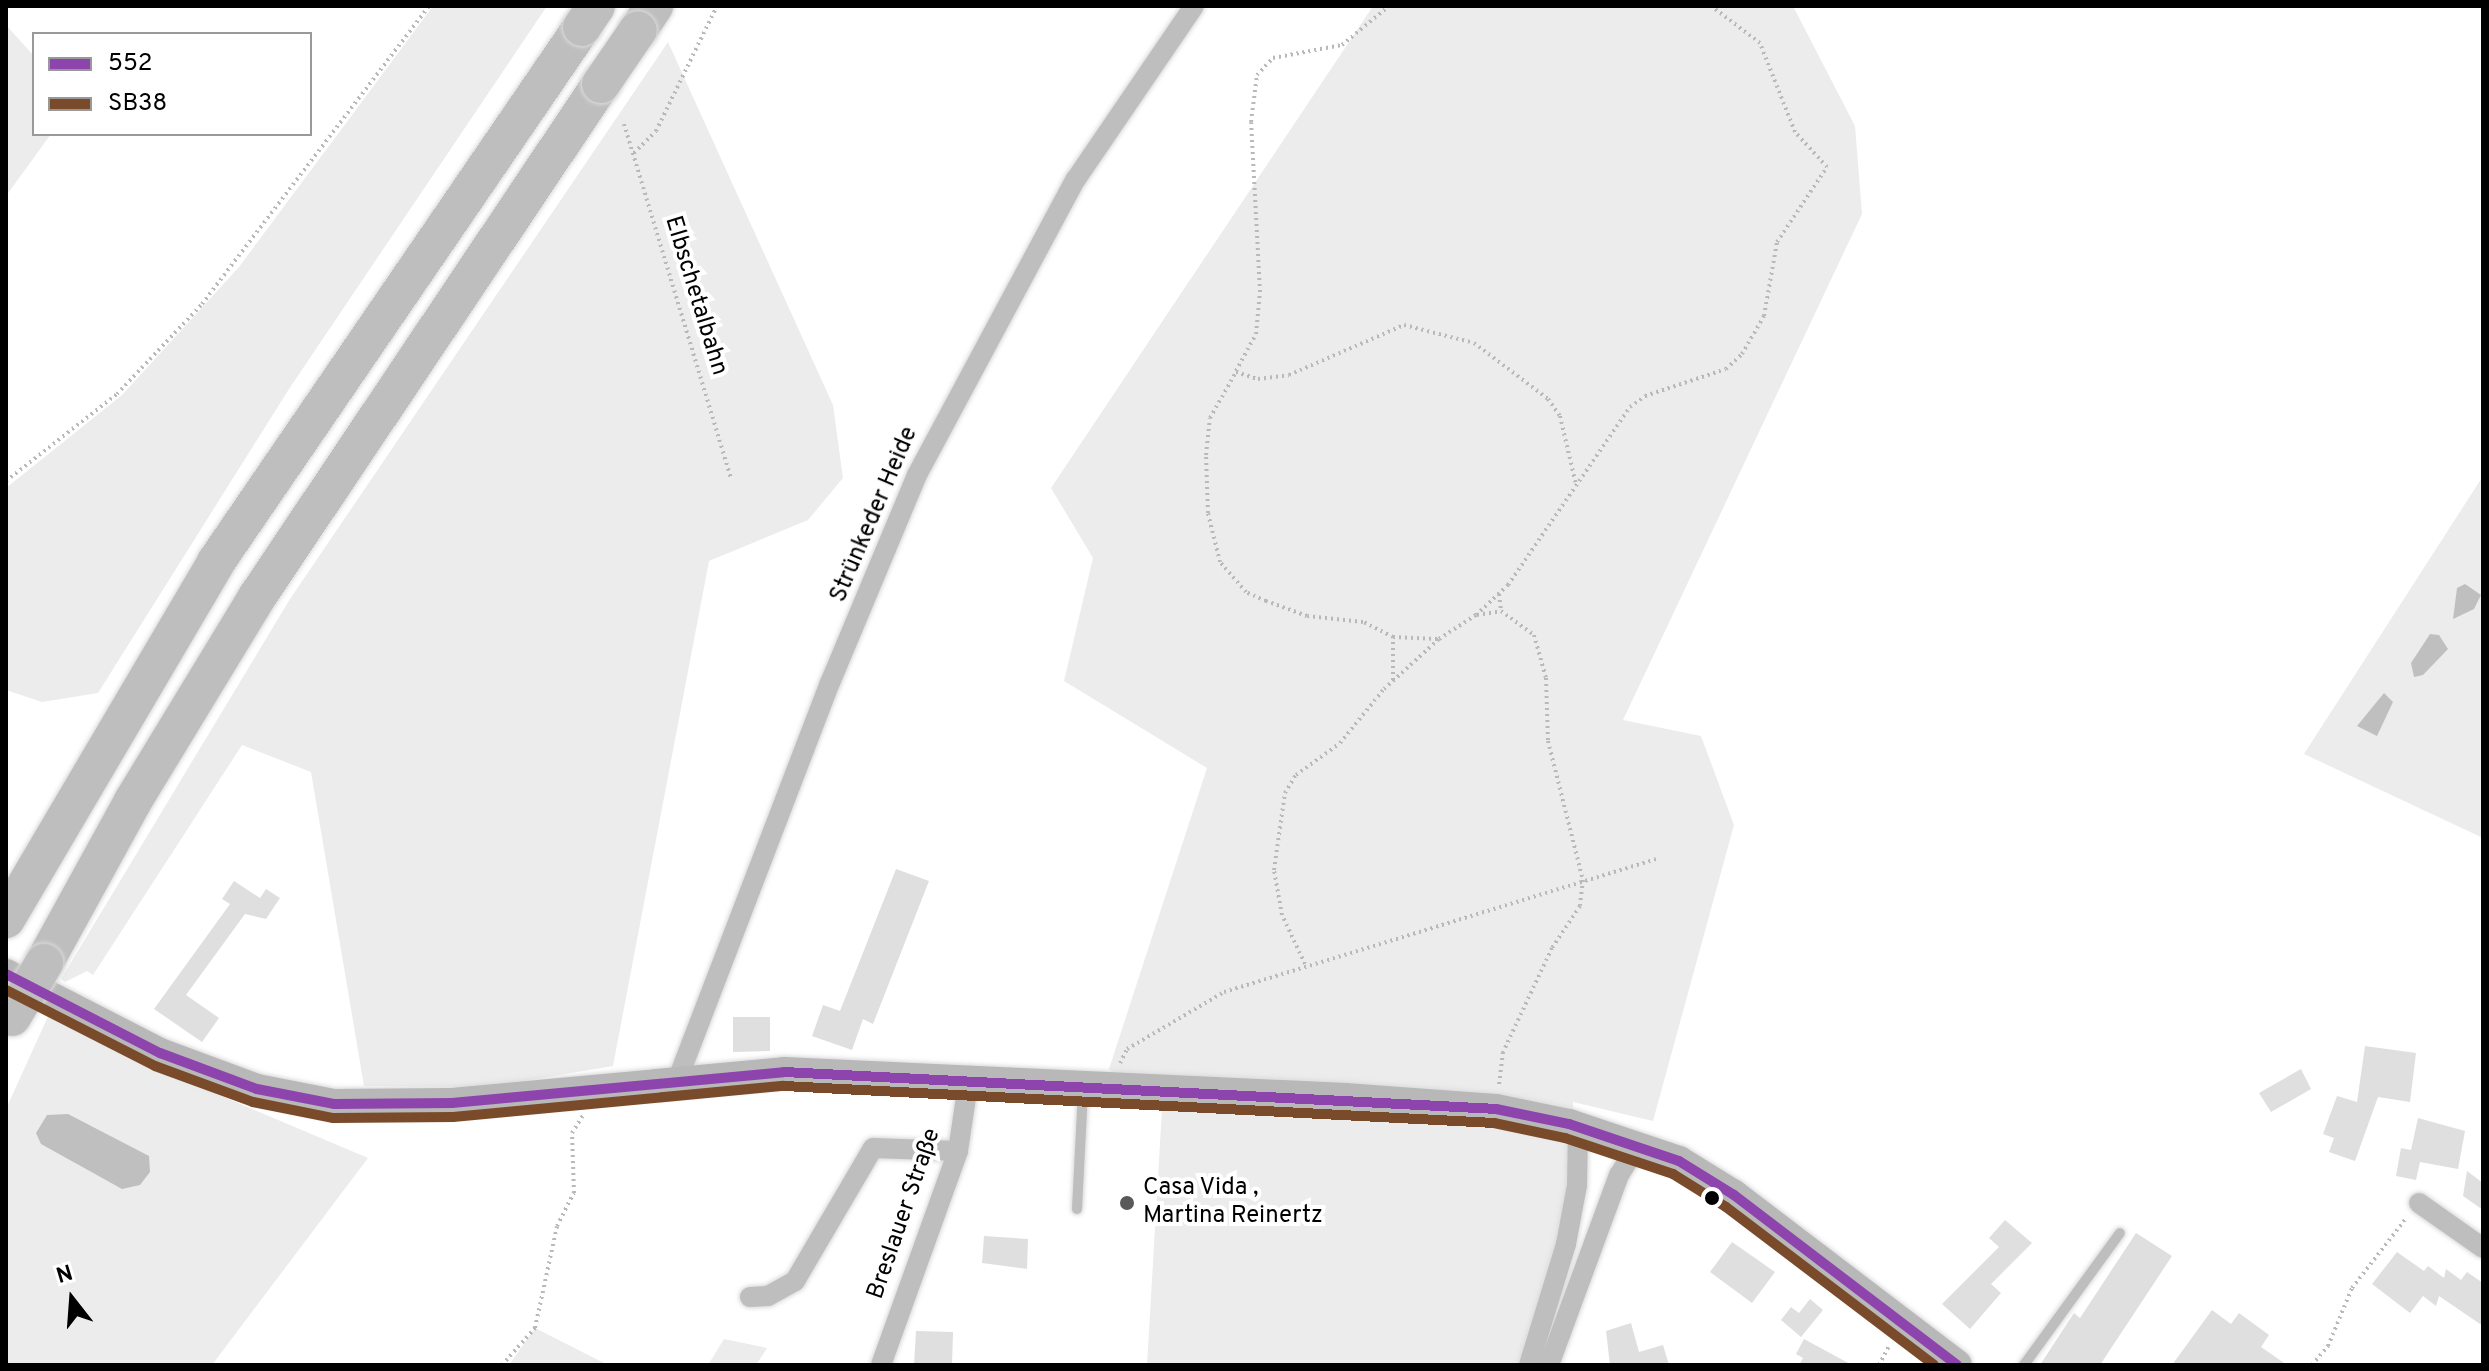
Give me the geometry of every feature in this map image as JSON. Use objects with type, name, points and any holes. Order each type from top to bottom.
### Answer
[{"type":"highway","points":[[6,919],[216,562],[589,16]]},
{"type":"highway","points":[[9,1022],[133,801],[257,597],[646,18]]},
{"type":"main road","points":[[6,974],[160,1053],[257,1089],[334,1104],[452,1103],[784,1072],[969,1077],[1496,1109],[1578,1126],[1638,1144],[1679,1161],[1734,1195],[1957,1365]]},
{"type":"street","name":"Strünkeder Heide","points":[[677,1081],[830,683],[917,475],[1076,179],[1194,6]]},
{"type":"street","name":"Breslauer Straße","points":[[881,1365],[958,1151],[969,1077]]},
{"type":"street","points":[[1529,1365],[1566,1244],[1577,1185],[1578,1126]]},
{"type":"street","points":[[1549,1365],[1619,1175],[1638,1144]]},
{"type":"street","points":[[750,1297],[768,1296],[795,1281],[873,1148],[958,1151]]},
{"type":"street","points":[[2419,1203],[2483,1248]]},
{"type":"lane","points":[[1077,1209],[1095,1086]]},
{"type":"lane","points":[[2024,1365],[2120,1233]]},
{"type":"path","points":[[6,481],[117,394],[202,304],[429,6]]},
{"type":"path","points":[[634,153],[656,131],[717,6]]},
{"type":"path","points":[[1389,6],[1342,45],[1273,58],[1257,75],[1251,122],[1260,292],[1256,334],[1210,418],[1206,455],[1208,513],[1220,562],[1246,592],[1307,616],[1363,622],[1393,637],[1439,639]]},
{"type":"path","points":[[1305,964],[1282,915],[1274,870],[1285,793],[1296,775],[1340,743],[1393,680],[1439,639],[1476,615],[1499,594],[1630,407],[1645,396],[1726,369],[1742,354],[1764,316],[1777,242],[1827,167],[1795,132],[1760,43],[1711,6]]},
{"type":"path","name":"Elbschetalbahn","points":[[624,124],[731,479]]},
{"type":"path","points":[[1236,372],[1258,379],[1289,375],[1404,325],[1474,343],[1508,365],[1554,408],[1574,461],[1576,487]]},
{"type":"path","points":[[1499,594],[1501,611]]},
{"type":"path","points":[[1476,615],[1501,611],[1534,635],[1546,678],[1548,741],[1583,880],[1580,906],[1552,948],[1503,1052],[1496,1109]]},
{"type":"path","points":[[1393,637],[1393,680]]},
{"type":"path","points":[[1095,1086],[1127,1049],[1224,992],[1305,964],[1656,859]]},
{"type":"path","points":[[502,1365],[535,1328],[557,1226],[574,1193],[572,1133],[595,1090]]},
{"type":"path","points":[[2312,1365],[2328,1346],[2352,1288],[2374,1254],[2419,1203]]},
{"type":"shaded area","points":[[433,6],[547,6],[289,389],[98,693],[42,702],[6,690],[6,488],[122,395],[239,267]]},
{"type":"shaded area","points":[[1373,6],[1793,6],[1855,126],[1862,214],[1623,720],[1701,736],[1734,825],[1653,1121],[1573,1102],[1571,1201],[1519,1365],[1147,1365],[1162,1109],[1109,1069],[1207,768],[1064,681],[1093,558],[1051,488]]},
{"type":"shaded area","points":[[6,25],[32,54],[32,136],[50,136],[6,196]]},
{"type":"shaded area","points":[[668,42],[833,405],[843,478],[808,520],[709,561],[613,1066],[487,1087],[364,1086],[311,772],[242,745],[93,975],[87,971],[65,982],[61,979],[290,599]]},
{"type":"shaded area","points":[[2483,476],[2483,838],[2304,754]]},
{"type":"shaded area","points":[[2465,584],[2481,595],[2474,609],[2453,619],[2457,588]]},
{"type":"shaded area","points":[[2430,634],[2439,635],[2448,649],[2423,675],[2414,677],[2411,663]]},
{"type":"shaded area","points":[[2384,693],[2393,702],[2377,736],[2357,726]]},
{"type":"shaded area","points":[[50,1012],[219,1095],[368,1158],[212,1365],[6,1365],[6,1109]]},
{"type":"shaded area","points":[[68,1114],[149,1156],[150,1172],[140,1185],[122,1189],[41,1144],[36,1133],[47,1115]]},
{"type":"shaded area","points":[[535,1328],[608,1365],[509,1365]]},
{"type":"shaded area","points":[[724,1339],[767,1348],[756,1365],[708,1365]]},
{"type":"building","points":[[896,869],[929,881],[873,1024],[863,1019],[852,1050],[812,1036],[823,1005],[840,1011]]},
{"type":"building","points":[[234,881],[260,898],[266,889],[280,898],[266,919],[245,914],[186,995],[219,1018],[202,1042],[154,1009],[230,904],[222,899]]},
{"type":"building","points":[[733,1017],[770,1017],[770,1051],[733,1052]]},
{"type":"building","points":[[2365,1046],[2416,1053],[2410,1102],[2378,1097],[2355,1161],[2329,1152],[2334,1138],[2323,1134],[2337,1096],[2357,1102]]},
{"type":"building","points":[[2301,1069],[2311,1089],[2271,1112],[2259,1093]]},
{"type":"building","points":[[2418,1118],[2465,1131],[2458,1169],[2420,1162],[2416,1180],[2396,1176],[2401,1148],[2411,1150]]},
{"type":"building","points":[[2467,1171],[2483,1183],[2483,1210],[2463,1196]]},
{"type":"building","points":[[2005,1220],[2032,1243],[1991,1284],[2001,1293],[1970,1329],[1942,1304],[1999,1247],[1989,1238]]},
{"type":"building","points":[[2136,1233],[2172,1256],[2100,1365],[2040,1365],[2074,1313],[2080,1318]]},
{"type":"building","points":[[984,1236],[1028,1239],[1027,1269],[982,1263]]},
{"type":"building","points":[[1732,1242],[1775,1272],[1752,1303],[1710,1272]]},
{"type":"building","points":[[2397,1252],[2424,1271],[2428,1266],[2444,1278],[2446,1269],[2461,1280],[2467,1272],[2483,1283],[2483,1326],[2439,1296],[2436,1306],[2423,1296],[2410,1313],[2372,1284]]},
{"type":"building","points":[[1810,1299],[1823,1310],[1801,1337],[1781,1320],[1791,1307],[1799,1313]]},
{"type":"building","points":[[2212,1310],[2231,1324],[2239,1313],[2269,1335],[2261,1347],[2287,1365],[2172,1365]]},
{"type":"building","points":[[1631,1323],[1639,1352],[1663,1345],[1669,1365],[1610,1365],[1606,1331]]},
{"type":"building","points":[[916,1331],[953,1332],[952,1365],[914,1365]]},
{"type":"building","points":[[1804,1339],[1852,1365],[1799,1365],[1803,1358],[1796,1354]]},
{"type":"transit line","name":"552","points":[[6,974],[160,1053],[257,1089],[334,1104],[452,1103],[784,1072],[1496,1109],[1569,1124],[1679,1161],[1734,1195],[1957,1365]]},
{"type":"transit line","name":"SB38","points":[[6,990],[155,1066],[253,1102],[333,1118],[453,1117],[784,1086],[1494,1123],[1565,1138],[1673,1174],[1726,1207],[1934,1365]]},
{"type":"place","name":"Casa Vida , Martina Reinertz","points":[[1127,1203]]}]
